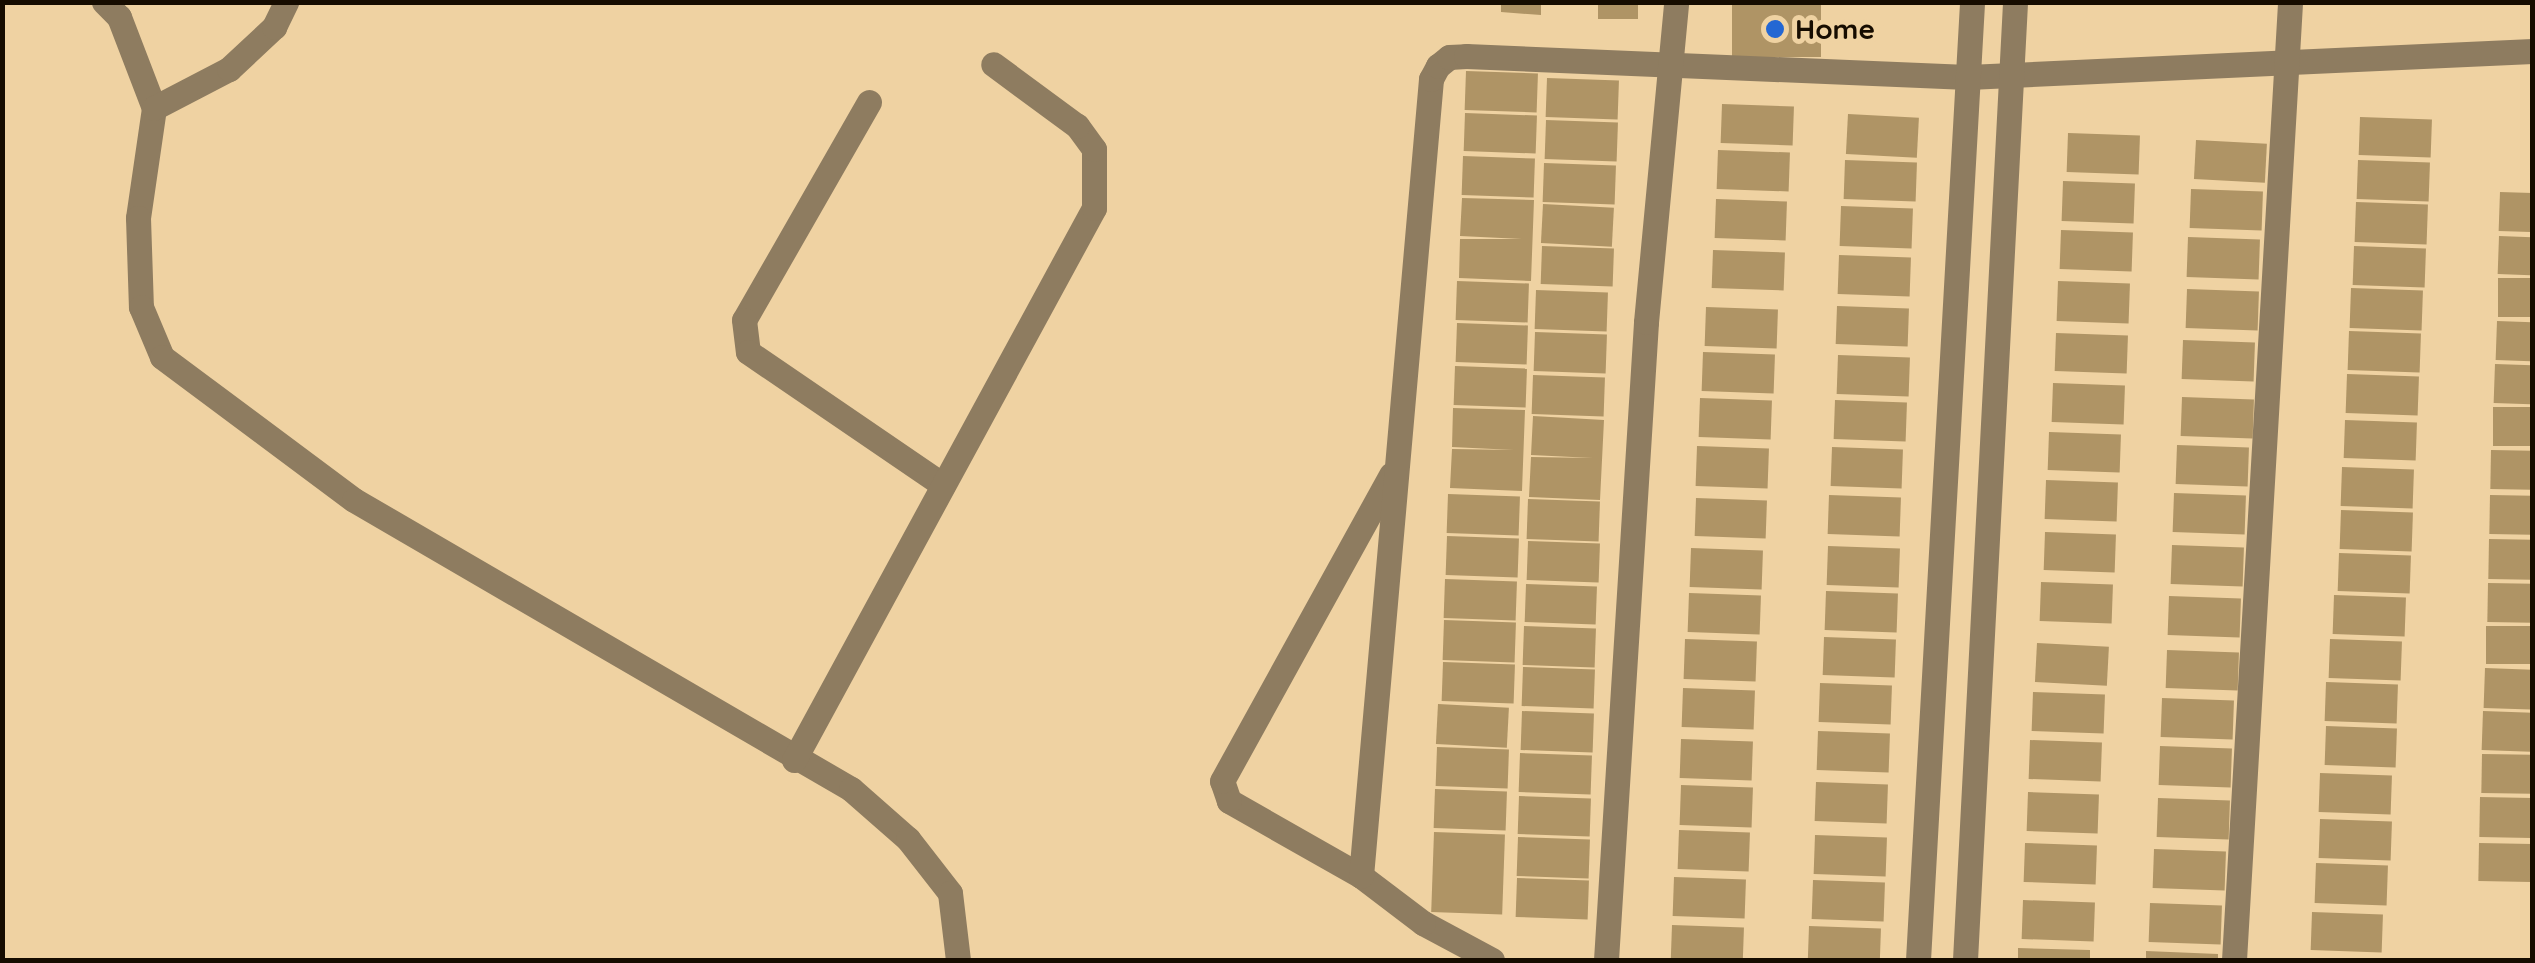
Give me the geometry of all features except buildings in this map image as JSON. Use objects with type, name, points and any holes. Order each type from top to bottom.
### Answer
[{"type":"street","points":[[104,2],[119,17],[154,108],[139,236],[141,307],[162,357],[354,500],[794,760],[850,789],[908,838],[950,893],[958,960]]},
{"type":"street","points":[[154,108],[230,69],[274,27],[286,2]]},
{"type":"street","points":[[1606,960],[1646,322],[1676,2]]},
{"type":"street","points":[[1918,960],[1972,2]]},
{"type":"street","points":[[1965,960],[2014,2]]},
{"type":"street","points":[[2234,960],[2290,2]]},
{"type":"street","points":[[1361,876],[1431,79],[1448,57],[1672,62],[1968,76],[2532,50]]},
{"type":"street","points":[[794,760],[1094,208],[1098,178],[1094,150],[1076,126],[993,64]]},
{"type":"street","points":[[869,102],[744,320],[748,352],[942,486]]},
{"type":"street","points":[[1949,419],[1995,421]]},
{"type":"street","points":[[1396,466],[1222,781],[1228,801],[1361,876],[1423,923],[1492,960]]},
{"type":"place","name":"Home","points":[[1775,29]]}]
